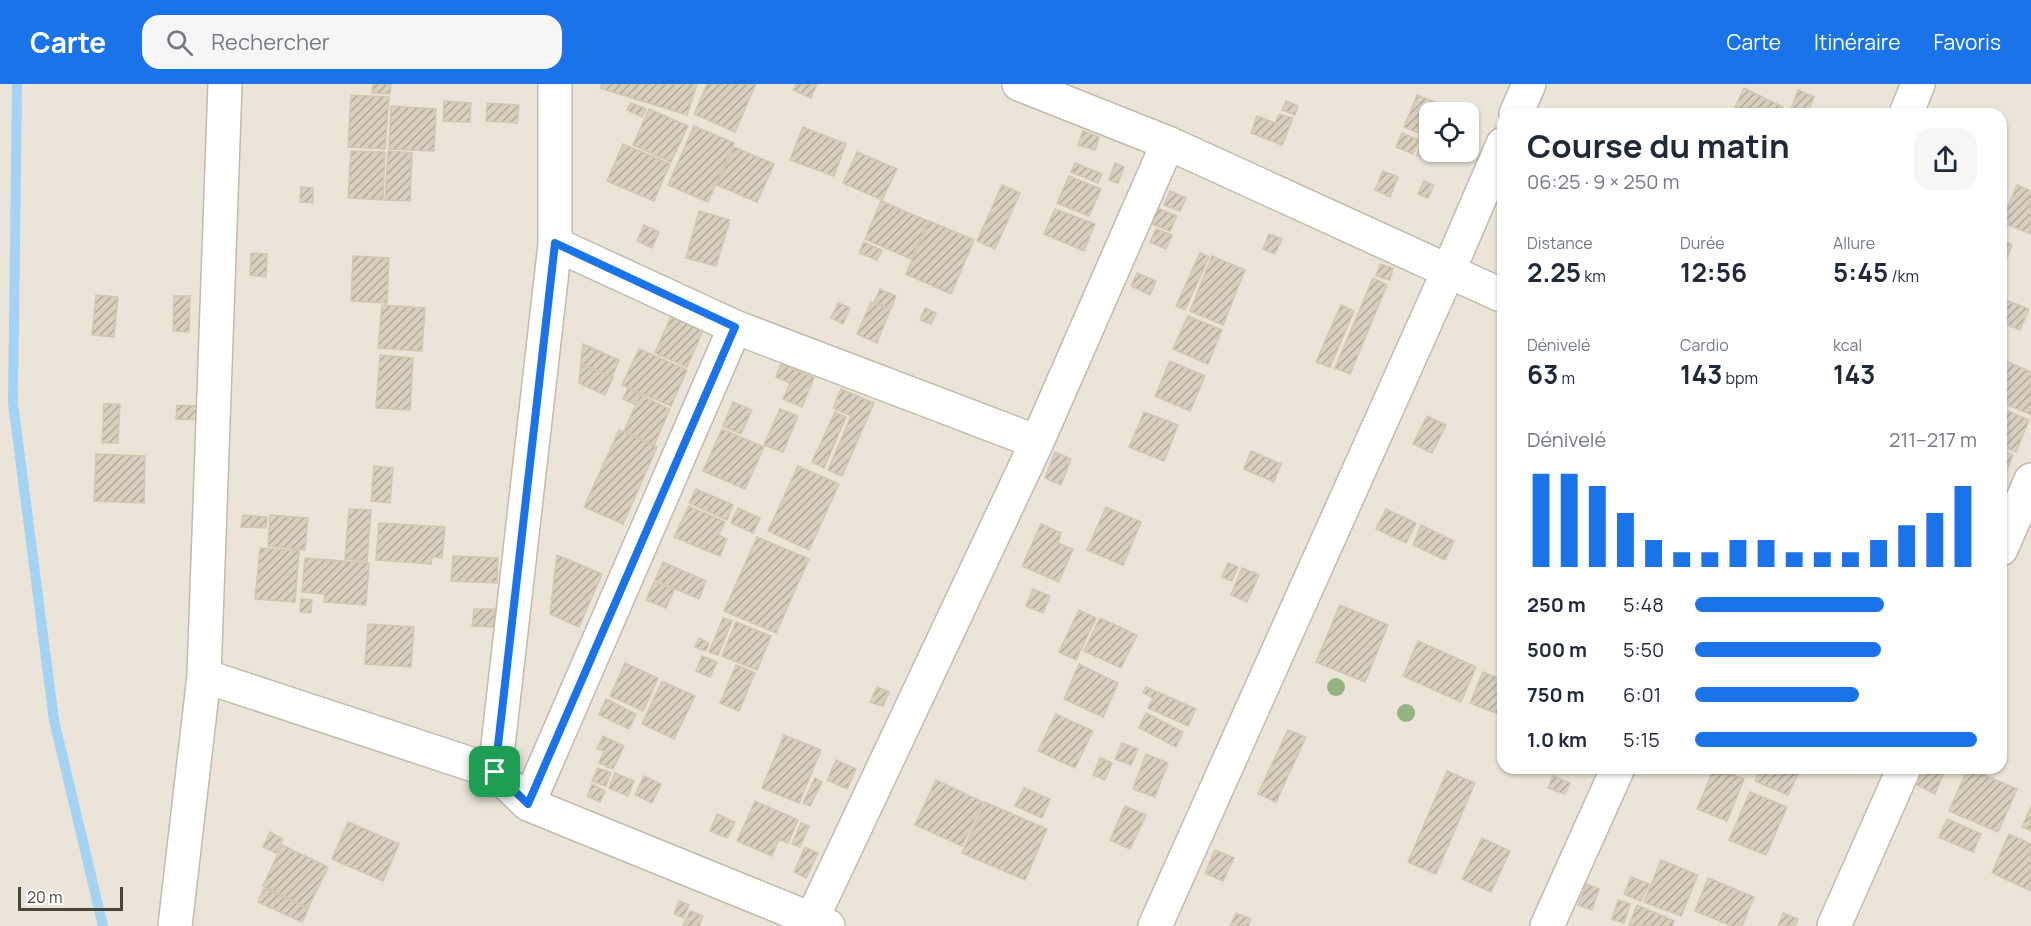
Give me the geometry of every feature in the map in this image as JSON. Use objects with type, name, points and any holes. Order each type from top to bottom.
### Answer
[{"type":"street","points":[[175,926],[204,676],[225,84]]},
{"type":"street","points":[[495,772],[555,243],[555,84]]},
{"type":"street","points":[[1019,84],[1168,144],[1497,293]]},
{"type":"street","points":[[1519,108],[1529,84]]},
{"type":"street","points":[[1908,108],[1918,84]]},
{"type":"street","points":[[204,676],[495,772],[528,804],[820,923],[1037,442],[1168,144]]},
{"type":"street","points":[[1155,926],[1497,158]]},
{"type":"street","points":[[555,243],[735,327],[1037,442]]},
{"type":"street","points":[[528,804],[735,327]]},
{"type":"street","points":[[2007,537],[2031,480]]},
{"type":"street","points":[[1547,926],[1615,774]]},
{"type":"street","points":[[1834,926],[1901,774]]},
{"type":"shaded area","points":[[0,84],[2031,84],[2031,926],[0,926]]},
{"type":"building","points":[[373,84],[391,84],[390,94],[372,93]]},
{"type":"building","points":[[602,84],[697,84],[687,115],[600,88]]},
{"type":"building","points":[[707,84],[756,84],[735,132],[694,114]]},
{"type":"building","points":[[796,84],[817,84],[811,98],[793,90]]},
{"type":"building","points":[[1744,88],[1783,107],[1783,108],[1735,108]]},
{"type":"building","points":[[1798,90],[1814,97],[1809,108],[1791,108]]},
{"type":"building","points":[[351,95],[389,97],[385,149],[348,147]]},
{"type":"building","points":[[1417,95],[1435,102],[1419,102],[1419,133],[1404,127]]},
{"type":"building","points":[[444,101],[471,103],[470,122],[443,121]]},
{"type":"building","points":[[1286,101],[1298,106],[1295,115],[1282,110]]},
{"type":"building","points":[[487,103],[519,105],[517,123],[486,121]]},
{"type":"building","points":[[631,103],[646,109],[642,117],[627,110]]},
{"type":"building","points":[[391,106],[436,109],[434,151],[389,149]]},
{"type":"building","points":[[649,109],[688,126],[671,162],[633,145]]},
{"type":"building","points":[[1279,114],[1293,118],[1282,145],[1251,133],[1257,116],[1275,123]]},
{"type":"building","points":[[694,126],[734,143],[708,202],[668,185]]},
{"type":"building","points":[[803,127],[846,144],[834,176],[790,160]]},
{"type":"building","points":[[1083,131],[1099,137],[1095,150],[1078,145]]},
{"type":"building","points":[[1402,133],[1419,140],[1413,154],[1396,147]]},
{"type":"building","points":[[623,144],[670,164],[654,201],[607,181]]},
{"type":"building","points":[[734,147],[774,164],[757,202],[717,185]]},
{"type":"building","points":[[351,151],[385,152],[383,200],[348,198]]},
{"type":"building","points":[[388,151],[412,153],[410,201],[385,200]]},
{"type":"building","points":[[857,152],[897,169],[882,200],[843,183]]},
{"type":"building","points":[[1075,163],[1102,174],[1098,183],[1071,172]]},
{"type":"building","points":[[1115,163],[1124,167],[1118,183],[1109,180]]},
{"type":"building","points":[[1383,171],[1398,177],[1390,197],[1375,190]]},
{"type":"building","points":[[1069,176],[1101,189],[1089,216],[1057,203]]},
{"type":"building","points":[[1424,181],[1434,185],[1428,198],[1418,194]]},
{"type":"building","points":[[1002,185],[1020,193],[995,249],[977,241]]},
{"type":"building","points":[[2017,185],[2031,191],[2031,234],[2007,224],[2007,208]]},
{"type":"building","points":[[301,187],[313,188],[313,203],[300,202]]},
{"type":"building","points":[[1170,191],[1186,198],[1180,211],[1164,205]]},
{"type":"building","points":[[881,201],[928,221],[911,259],[865,239]]},
{"type":"building","points":[[1157,208],[1177,216],[1170,231],[1152,224]]},
{"type":"building","points":[[1055,209],[1095,224],[1084,251],[1044,234]]},
{"type":"building","points":[[699,211],[730,220],[716,266],[686,258]]},
{"type":"building","points":[[929,221],[974,240],[951,294],[906,274]]},
{"type":"building","points":[[644,225],[659,232],[652,248],[637,241]]},
{"type":"building","points":[[1156,229],[1172,235],[1166,249],[1150,242]]},
{"type":"building","points":[[1269,234],[1282,239],[1275,254],[1263,249]]},
{"type":"building","points":[[864,242],[882,250],[877,260],[859,253]]},
{"type":"building","points":[[2007,243],[2012,245],[2007,257]]},
{"type":"building","points":[[251,253],[267,254],[266,277],[250,275]]},
{"type":"building","points":[[1200,253],[1209,257],[1185,310],[1176,306]]},
{"type":"building","points":[[353,256],[389,258],[387,303],[351,301]]},
{"type":"building","points":[[1212,256],[1245,270],[1223,325],[1190,311]]},
{"type":"building","points":[[1380,264],[1393,268],[1390,280],[1376,276]]},
{"type":"building","points":[[1137,273],[1156,281],[1150,295],[1131,286]]},
{"type":"building","points":[[1373,278],[1387,285],[1350,374],[1335,368]]},
{"type":"building","points":[[880,289],[896,296],[891,309],[874,302]]},
{"type":"building","points":[[96,295],[118,297],[114,337],[92,335]]},
{"type":"building","points":[[174,296],[190,296],[189,332],[173,331]]},
{"type":"building","points":[[2007,300],[2029,309],[2020,330],[2007,325]]},
{"type":"building","points":[[871,302],[890,310],[877,343],[857,334]]},
{"type":"building","points":[[838,303],[850,308],[843,324],[831,318]]},
{"type":"building","points":[[382,305],[425,308],[422,351],[378,348]]},
{"type":"building","points":[[1341,305],[1354,311],[1330,367],[1316,362]]},
{"type":"building","points":[[925,308],[936,313],[931,324],[920,320]]},
{"type":"building","points":[[672,314],[704,328],[687,367],[655,353]]},
{"type":"building","points":[[1188,316],[1222,330],[1208,364],[1173,349]]},
{"type":"building","points":[[583,344],[619,360],[612,377],[581,363]]},
{"type":"building","points":[[639,349],[687,370],[671,406],[622,385]]},
{"type":"building","points":[[380,355],[413,358],[410,410],[376,408]]},
{"type":"building","points":[[1170,361],[1205,376],[1190,411],[1155,396]]},
{"type":"building","points":[[2008,362],[2031,372],[2031,415],[2007,405]]},
{"type":"building","points":[[781,363],[814,378],[802,407],[783,399],[790,383],[776,377]]},
{"type":"building","points":[[581,364],[613,378],[605,395],[579,383]]},
{"type":"building","points":[[628,388],[639,393],[634,404],[623,399]]},
{"type":"building","points":[[841,389],[874,403],[842,476],[828,470],[851,416],[833,408]]},
{"type":"building","points":[[640,395],[670,409],[654,445],[624,431]]},
{"type":"building","points":[[733,402],[752,410],[741,434],[723,426]]},
{"type":"building","points":[[104,404],[120,404],[118,443],[102,443]]},
{"type":"building","points":[[177,405],[197,406],[197,420],[176,419]]},
{"type":"building","points":[[780,409],[798,416],[783,452],[764,445]]},
{"type":"building","points":[[2007,411],[2029,420],[2016,452],[2007,448]]},
{"type":"building","points":[[835,412],[846,417],[824,468],[812,462]]},
{"type":"building","points":[[1144,412],[1178,425],[1164,461],[1129,447]]},
{"type":"building","points":[[1427,416],[1446,425],[1432,453],[1413,444]]},
{"type":"building","points":[[722,429],[764,447],[745,489],[703,471]]},
{"type":"building","points":[[619,430],[657,447],[623,524],[584,507]]},
{"type":"building","points":[[1251,451],[1281,464],[1274,482],[1244,469]]},
{"type":"building","points":[[1055,452],[1071,459],[1061,485],[1045,478]]},
{"type":"building","points":[[2007,452],[2013,455],[2007,470]]},
{"type":"building","points":[[96,454],[145,456],[144,503],[94,501]]},
{"type":"building","points":[[374,466],[393,468],[390,503],[371,501]]},
{"type":"building","points":[[798,466],[839,484],[809,550],[768,531]]},
{"type":"building","points":[[696,489],[733,505],[727,520],[689,503]]},
{"type":"building","points":[[689,506],[725,522],[719,535],[727,539],[720,556],[674,537]]},
{"type":"building","points":[[1106,507],[1141,522],[1123,565],[1087,550]]},
{"type":"building","points":[[738,508],[760,518],[753,533],[731,523]]},
{"type":"building","points":[[349,509],[371,510],[367,561],[345,559]]},
{"type":"building","points":[[1386,509],[1416,523],[1406,543],[1376,529]]},
{"type":"building","points":[[243,515],[267,517],[266,528],[241,527]]},
{"type":"building","points":[[270,515],[308,518],[305,550],[268,546]]},
{"type":"building","points":[[379,523],[445,527],[442,558],[432,557],[431,564],[376,560]]},
{"type":"building","points":[[1041,524],[1061,533],[1058,543],[1073,549],[1059,582],[1022,566]]},
{"type":"building","points":[[1421,525],[1454,541],[1445,560],[1413,545]]},
{"type":"building","points":[[757,537],[809,559],[776,633],[724,611]]},
{"type":"building","points":[[260,548],[299,551],[295,602],[255,599]]},
{"type":"building","points":[[557,555],[602,574],[579,627],[550,614]]},
{"type":"building","points":[[453,556],[498,558],[497,583],[451,581]]},
{"type":"building","points":[[305,558],[369,563],[366,605],[324,602],[325,594],[302,592]]},
{"type":"building","points":[[663,562],[706,581],[699,599],[655,580]]},
{"type":"building","points":[[1228,563],[1238,567],[1232,581],[1222,577]]},
{"type":"building","points":[[1242,568],[1259,575],[1247,602],[1231,595]]},
{"type":"building","points":[[654,582],[674,590],[666,608],[646,600]]},
{"type":"building","points":[[1033,589],[1050,596],[1043,613],[1026,606]]},
{"type":"building","points":[[301,599],[312,600],[311,613],[300,612]]},
{"type":"building","points":[[1340,605],[1388,625],[1365,682],[1316,662]]},
{"type":"building","points":[[474,609],[495,609],[494,627],[472,626]]},
{"type":"building","points":[[1079,610],[1096,618],[1076,660],[1059,652]]},
{"type":"building","points":[[723,618],[732,621],[718,655],[709,652]]},
{"type":"building","points":[[1100,618],[1137,635],[1121,668],[1084,651]]},
{"type":"building","points":[[736,622],[771,636],[757,670],[722,656]]},
{"type":"building","points":[[368,624],[414,627],[411,667],[365,664]]},
{"type":"building","points":[[699,638],[709,643],[706,651],[695,647]]},
{"type":"building","points":[[1418,641],[1476,667],[1461,702],[1403,676]]},
{"type":"building","points":[[702,656],[717,662],[710,677],[696,671]]},
{"type":"building","points":[[625,663],[658,678],[643,711],[610,696]]},
{"type":"building","points":[[1079,664],[1118,683],[1103,717],[1064,699]]},
{"type":"building","points":[[736,665],[755,673],[739,711],[720,703]]},
{"type":"building","points":[[1483,672],[1497,678],[1497,714],[1470,703]]},
{"type":"building","points":[[662,681],[695,696],[674,739],[642,724]]},
{"type":"building","points":[[877,687],[889,692],[883,706],[870,702]]},
{"type":"building","points":[[1146,687],[1196,709],[1188,726],[1148,708],[1153,698],[1143,693]]},
{"type":"building","points":[[606,699],[636,714],[629,729],[599,715]]},
{"type":"building","points":[[1146,713],[1183,732],[1176,747],[1139,728]]},
{"type":"building","points":[[1056,714],[1093,731],[1075,768],[1038,751]]},
{"type":"building","points":[[1288,730],[1306,737],[1276,802],[1258,794]]},
{"type":"building","points":[[784,735],[821,750],[799,803],[762,788]]},
{"type":"building","points":[[603,736],[624,746],[613,769],[599,763],[604,751],[597,749]]},
{"type":"building","points":[[1122,743],[1138,749],[1131,765],[1115,759]]},
{"type":"building","points":[[1146,754],[1168,763],[1155,797],[1133,789]]},
{"type":"building","points":[[1100,758],[1112,763],[1105,780],[1093,775]]},
{"type":"building","points":[[836,760],[856,769],[847,789],[827,780]]},
{"type":"building","points":[[598,768],[611,773],[606,786],[592,781]]},
{"type":"building","points":[[1447,771],[1475,783],[1436,874],[1408,862]]},
{"type":"building","points":[[615,773],[634,781],[628,796],[609,788]]},
{"type":"building","points":[[1712,774],[1730,774],[1744,779],[1727,821],[1697,809]]},
{"type":"building","points":[[1758,774],[1798,774],[1788,795],[1755,781]]},
{"type":"building","points":[[1922,774],[1943,774],[1935,794],[1917,785]]},
{"type":"building","points":[[1965,774],[1982,774],[2017,789],[1998,832],[1949,811]]},
{"type":"building","points":[[644,776],[661,784],[652,803],[635,795]]},
{"type":"building","points":[[1553,776],[1570,783],[1565,794],[1548,788]]},
{"type":"building","points":[[815,778],[822,782],[810,806],[803,803]]},
{"type":"building","points":[[936,780],[983,802],[962,846],[915,825]]},
{"type":"building","points":[[592,784],[605,791],[600,802],[587,796]]},
{"type":"building","points":[[1024,788],[1050,799],[1042,818],[1015,806]]},
{"type":"building","points":[[1750,792],[1787,807],[1766,855],[1729,840]]},
{"type":"building","points":[[755,801],[798,820],[788,843],[779,839],[772,856],[737,841]]},
{"type":"building","points":[[985,802],[1047,829],[1025,880],[962,853]]},
{"type":"building","points":[[1125,806],[1146,815],[1130,849],[1110,840]]},
{"type":"building","points":[[2031,806],[2031,831],[2022,827]]},
{"type":"building","points":[[717,814],[735,822],[727,838],[710,831]]},
{"type":"building","points":[[1947,819],[1981,834],[1973,852],[1939,837]]},
{"type":"building","points":[[348,822],[399,844],[383,881],[332,859]]},
{"type":"building","points":[[801,823],[809,826],[800,847],[792,844]]},
{"type":"building","points":[[270,832],[283,839],[276,853],[263,847]]},
{"type":"building","points":[[2009,834],[2031,844],[2031,891],[1992,873]]},
{"type":"building","points":[[1482,838],[1510,851],[1491,892],[1462,879]]},
{"type":"building","points":[[282,845],[328,867],[308,908],[263,886]]},
{"type":"building","points":[[805,847],[818,853],[806,878],[794,872]]},
{"type":"building","points":[[1215,850],[1234,858],[1223,881],[1205,873]]},
{"type":"building","points":[[1661,860],[1698,875],[1681,916],[1644,902]]},
{"type":"building","points":[[1631,877],[1649,884],[1641,901],[1624,894]]},
{"type":"building","points":[[1708,878],[1754,897],[1742,926],[1732,926],[1695,911]]},
{"type":"building","points":[[1586,884],[1599,889],[1592,910],[1578,905]]},
{"type":"building","points":[[264,888],[308,909],[302,922],[258,902]]},
{"type":"building","points":[[1618,900],[1630,904],[1624,923],[1612,919]]},
{"type":"building","points":[[679,901],[689,905],[684,918],[674,914]]},
{"type":"building","points":[[1637,905],[1674,921],[1672,926],[1629,926]]},
{"type":"building","points":[[690,911],[703,916],[699,926],[683,926]]},
{"type":"building","points":[[1236,913],[1251,919],[1248,926],[1230,926]]},
{"type":"building","points":[[1783,913],[1798,919],[1795,926],[1778,926]]},
{"type":"waterway","points":[[17,84],[13,403],[54,720],[103,926]]},
{"type":"route","points":[[555,243],[735,327],[528,804],[495,772],[555,243]]}]
